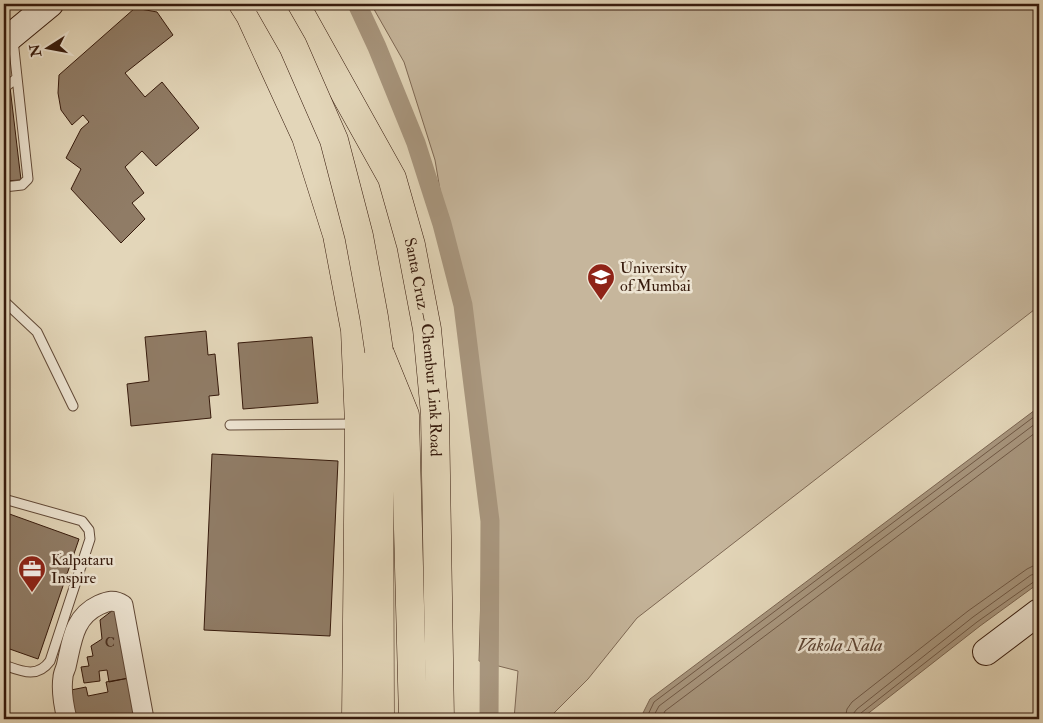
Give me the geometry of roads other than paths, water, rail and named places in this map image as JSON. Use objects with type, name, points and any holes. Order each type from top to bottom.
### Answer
[{"type":"highway","name":"Santa Cruz – Chembur Link Road","points":[[295,4],[392,178],[411,245],[427,329],[435,414],[440,719]]},
{"type":"highway","points":[[258,6],[293,46],[334,140],[359,236],[374,317],[379,351],[380,719]]},
{"type":"highway","points":[[258,6],[306,137],[337,235],[355,330],[359,424],[356,719]]},
{"type":"highway","points":[[379,351],[405,415],[413,719]]},
{"type":"street","points":[[8,38],[50,4]]},
{"type":"street","points":[[67,719],[62,676],[66,669],[70,645],[77,626],[84,614],[98,605],[112,600],[123,605],[144,719]]},
{"type":"street","points":[[986,652],[1039,612]]},
{"type":"lane","points":[[4,187],[22,185],[28,179],[17,78],[8,38]]},
{"type":"lane","points":[[4,88],[17,78]]},
{"type":"lane","points":[[4,301],[37,332],[73,406]]},
{"type":"lane","points":[[230,425],[359,424]]},
{"type":"lane","points":[[4,499],[82,521],[88,530],[90,539],[50,661],[45,668],[32,672],[24,672],[4,665]]},
{"type":"water","name":"Vakola Nala","points":[[1039,407],[1039,583],[980,626],[861,719],[640,719],[650,699]]},
{"type":"waterway","points":[[357,4],[377,47],[416,143],[442,224],[463,305],[490,521],[489,719]]},
{"type":"place","name":"University of Mumbai","points":[[601,301]]},
{"type":"place","name":"Kalpataru Inspire","points":[[32,593]]}]
